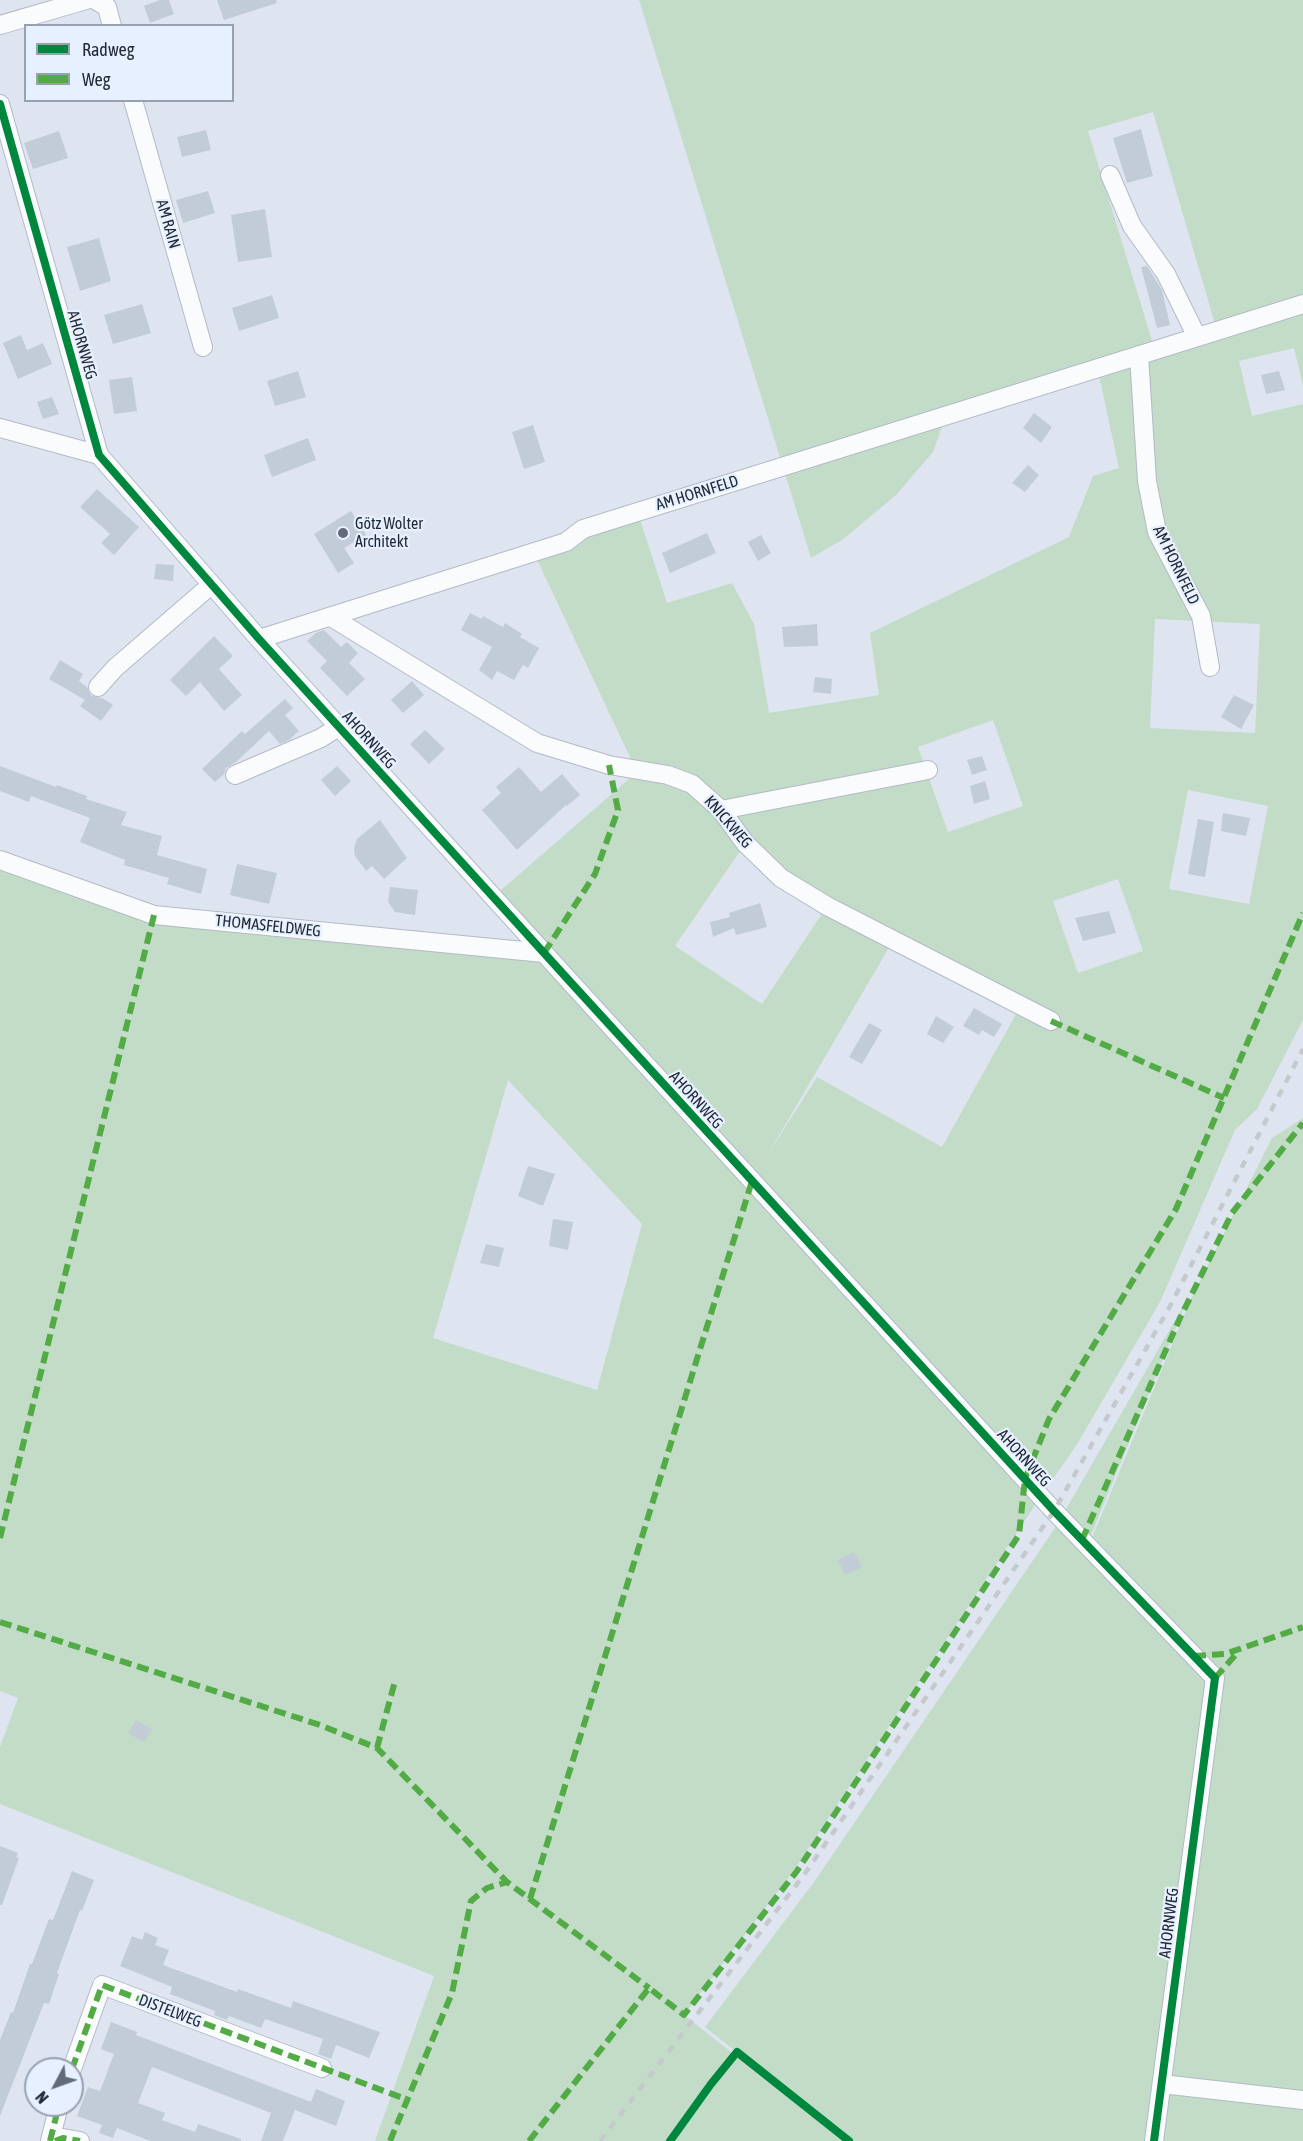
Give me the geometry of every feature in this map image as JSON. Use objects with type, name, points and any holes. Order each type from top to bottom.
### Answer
[{"type":"street","points":[[0,25],[86,0]]},
{"type":"street","points":[[95,0],[107,7],[111,24]]},
{"type":"street","name":"AM RAIN","points":[[134,102],[203,347]]},
{"type":"street","name":"AHORNWEG","points":[[0,104],[99,455],[259,639],[544,953],[1054,1511],[1215,1678],[1154,2141]]},
{"type":"street","points":[[1110,175],[1132,226],[1166,274],[1197,337]]},
{"type":"street","name":"AM HORNFELD","points":[[259,639],[567,542],[583,529],[1303,304]]},
{"type":"street","name":"AM HORNFELD","points":[[1139,355],[1147,482],[1157,532],[1201,616],[1210,667]]},
{"type":"street","points":[[0,428],[99,455]]},
{"type":"street","points":[[99,687],[115,668],[211,585]]},
{"type":"street","name":"KNICKWEG","points":[[331,617],[537,743],[609,765],[668,775],[692,784],[721,810],[745,843],[781,879],[827,906],[1051,1021]]},
{"type":"street","points":[[235,775],[321,738],[338,727]]},
{"type":"street","points":[[721,810],[928,770]]},
{"type":"street","name":"THOMASFELDWEG","points":[[0,860],[154,915],[544,953]]},
{"type":"street","name":"DISTELWEG","points":[[76,2057],[102,1985],[322,2068]]},
{"type":"street","points":[[1162,2085],[1303,2100]]},
{"type":"street","points":[[51,2141],[56,2117]]},
{"type":"street","points":[[55,2141],[63,2138],[80,2141]]},
{"type":"green space","points":[[639,0],[1303,0],[1303,297],[1215,324],[1153,112],[1088,131],[1153,344],[946,416],[933,452],[896,495],[842,540],[811,558]]},
{"type":"green space","points":[[1303,311],[1303,386],[1294,348],[1239,361],[1252,416],[1303,404],[1303,1020],[1257,1109],[1235,1130],[1160,1302],[1076,1446],[794,1870],[684,2015],[845,2141],[375,2141],[434,1976],[0,1804],[0,1747],[18,1698],[0,1691],[0,860],[154,915],[543,953],[493,897],[637,772],[534,553],[638,513],[667,603],[732,583],[754,624],[769,713],[879,695],[870,633],[1069,537],[1093,476],[1119,468],[1099,376]],"holes":[[[1155,619],[1260,624],[1255,733],[1150,728]],[[993,720],[1023,806],[948,832],[918,747]],[[1188,790],[1268,806],[1249,904],[1169,889]],[[745,844],[827,906],[762,1004],[675,946]],[[1118,879],[1143,951],[1078,973],[1053,901]],[[894,939],[1020,1007],[942,1147],[817,1077],[767,1156]],[[508,1080],[642,1224],[597,1390],[433,1338]]]},
{"type":"green space","points":[[1303,1118],[1303,2141],[1159,2141],[1218,1677],[1089,1545],[1191,1299],[1272,1138]]},
{"type":"green space","points":[[1188,1298],[1087,1545],[1215,1678],[1156,2141],[849,2141],[705,2027],[814,1882],[1055,1528]]},
{"type":"building","points":[[160,0],[169,0],[174,14],[150,23],[144,6]]},
{"type":"building","points":[[217,0],[276,0],[277,3],[224,20]]},
{"type":"building","points":[[1141,129],[1153,176],[1127,183],[1113,138]]},
{"type":"building","points":[[206,130],[211,150],[182,157],[177,137]]},
{"type":"building","points":[[59,131],[68,158],[33,169],[24,143]]},
{"type":"building","points":[[208,191],[215,213],[183,223],[176,200]]},
{"type":"building","points":[[265,209],[272,257],[238,262],[231,215]]},
{"type":"building","points":[[99,238],[111,281],[80,291],[67,247]]},
{"type":"building","points":[[1147,266],[1162,290],[1170,325],[1157,328],[1141,267]]},
{"type":"building","points":[[272,295],[279,318],[239,331],[232,308]]},
{"type":"building","points":[[142,304],[151,333],[113,344],[104,315]]},
{"type":"building","points":[[21,335],[27,350],[43,343],[52,364],[18,379],[3,343]]},
{"type":"building","points":[[298,371],[306,397],[275,406],[267,381]]},
{"type":"building","points":[[1279,371],[1285,390],[1266,394],[1261,375]]},
{"type":"building","points":[[132,377],[137,411],[114,414],[109,380]]},
{"type":"building","points":[[52,397],[59,414],[43,419],[37,402]]},
{"type":"building","points":[[1034,413],[1052,427],[1041,443],[1023,428]]},
{"type":"building","points":[[533,425],[545,462],[524,469],[512,432]]},
{"type":"building","points":[[308,438],[316,460],[272,477],[264,455]]},
{"type":"building","points":[[1028,465],[1039,475],[1025,492],[1012,483]]},
{"type":"building","points":[[97,489],[139,527],[114,555],[101,543],[110,534],[80,507]]},
{"type":"building","points":[[351,511],[366,535],[344,548],[354,563],[338,573],[314,534]]},
{"type":"building","points":[[707,533],[716,553],[670,573],[662,553]]},
{"type":"building","points":[[761,535],[771,553],[758,561],[748,542]]},
{"type":"building","points":[[156,564],[174,565],[173,581],[154,579]]},
{"type":"building","points":[[470,613],[482,619],[483,616],[503,627],[505,623],[522,634],[520,637],[539,648],[528,668],[523,665],[514,680],[497,671],[492,680],[479,670],[492,647],[461,630]]},
{"type":"building","points":[[817,624],[818,646],[784,647],[782,627]]},
{"type":"building","points":[[324,630],[341,647],[347,642],[358,653],[349,663],[365,679],[347,696],[320,668],[327,661],[307,641],[316,633]]},
{"type":"building","points":[[214,636],[233,656],[219,669],[242,695],[224,711],[200,682],[186,696],[170,680]]},
{"type":"building","points":[[60,660],[83,674],[79,681],[87,687],[91,696],[102,698],[113,705],[101,721],[80,706],[85,700],[49,679]]},
{"type":"building","points":[[815,677],[832,679],[831,694],[813,692]]},
{"type":"building","points":[[412,681],[424,695],[403,713],[391,700]]},
{"type":"building","points":[[1234,695],[1254,705],[1241,729],[1221,717]]},
{"type":"building","points":[[285,699],[293,708],[285,715],[299,731],[289,740],[280,744],[269,731],[236,762],[226,768],[224,774],[215,782],[202,769],[242,731],[245,734]]},
{"type":"building","points":[[425,730],[445,749],[429,764],[410,744]]},
{"type":"building","points":[[982,756],[987,770],[972,775],[967,760]]},
{"type":"building","points":[[0,766],[127,812],[121,825],[162,836],[157,855],[207,869],[201,894],[167,884],[169,878],[124,865],[125,860],[80,842],[90,818],[31,796],[29,802],[0,791]]},
{"type":"building","points":[[337,766],[351,781],[335,796],[321,780]]},
{"type":"building","points":[[519,767],[541,792],[562,774],[580,795],[517,850],[482,810],[501,793],[496,787]]},
{"type":"building","points":[[985,781],[990,799],[974,804],[970,786]]},
{"type":"building","points":[[1223,813],[1250,818],[1246,836],[1221,831]]},
{"type":"building","points":[[1198,819],[1214,822],[1205,877],[1188,874]]},
{"type":"building","points":[[380,820],[407,858],[384,879],[372,866],[366,871],[355,856],[354,848],[357,839]]},
{"type":"building","points":[[237,864],[277,873],[269,904],[230,895]]},
{"type":"building","points":[[390,887],[418,890],[415,915],[395,912],[388,902]]},
{"type":"building","points":[[760,903],[767,927],[736,935],[734,928],[713,937],[710,922],[730,917],[729,913]]},
{"type":"building","points":[[1109,911],[1116,933],[1083,941],[1075,918]]},
{"type":"building","points":[[974,1008],[1002,1024],[994,1037],[982,1030],[979,1035],[963,1026]]},
{"type":"building","points":[[936,1016],[954,1027],[943,1043],[927,1034]]},
{"type":"building","points":[[869,1023],[882,1030],[862,1064],[849,1057]]},
{"type":"building","points":[[528,1166],[555,1174],[543,1206],[518,1196]]},
{"type":"building","points":[[553,1219],[573,1222],[568,1250],[549,1246]]},
{"type":"building","points":[[486,1244],[504,1248],[499,1267],[480,1263]]},
{"type":"building","points":[[854,1552],[862,1567],[845,1575],[838,1560]]},
{"type":"building","points":[[136,1720],[152,1729],[144,1742],[128,1733]]},
{"type":"building","points":[[0,1846],[18,1853],[16,1857],[19,1858],[2,1905],[0,1905]]},
{"type":"building","points":[[72,1871],[94,1880],[82,1911],[80,1910],[57,1973],[59,1974],[49,2004],[44,2003],[0,2116],[0,2040],[11,2012],[13,2013],[49,1919],[53,1920]]},
{"type":"building","points":[[145,1932],[158,1938],[155,1945],[169,1950],[163,1965],[237,1992],[238,1989],[291,2008],[293,2001],[380,2032],[369,2058],[336,2045],[331,2059],[318,2054],[323,2039],[265,2019],[261,2028],[229,2016],[227,2020],[214,2015],[215,2011],[170,1994],[172,1987],[120,1966],[132,1936],[142,1940]]},
{"type":"building","points":[[111,2022],[137,2032],[136,2035],[311,2102],[316,2089],[345,2101],[336,2126],[295,2110],[283,2141],[261,2141],[271,2113],[152,2067],[138,2103],[165,2113],[162,2120],[195,2132],[198,2124],[241,2139],[241,2141],[150,2141],[117,2128],[113,2138],[99,2133],[102,2125],[80,2117],[84,2117],[84,2098],[88,2087],[100,2091],[114,2054],[101,2049]]},
{"type":"railway","points":[[600,2141],[804,1875],[1054,1511],[1169,1308],[1303,1049]]},
{"type":"marked path","points":[[544,953],[595,874],[618,810],[609,765]]},
{"type":"marked path","points":[[529,2141],[649,1988],[684,2015],[797,1871],[1019,1535],[1025,1479],[1049,1419],[1176,1209],[1303,913]]},
{"type":"marked path","points":[[0,1538],[154,915]]},
{"type":"marked path","points":[[1051,1021],[1224,1098]]},
{"type":"marked path","points":[[1082,1540],[1180,1318],[1232,1213],[1303,1123]]},
{"type":"marked path","points":[[530,1899],[752,1181]]},
{"type":"marked path","points":[[0,1622],[320,1725],[377,1748],[507,1882],[649,1988]]},
{"type":"marked path","points":[[1194,1656],[1225,1654],[1303,1627]]},
{"type":"marked path","points":[[1215,1678],[1239,1651]]},
{"type":"marked path","points":[[377,1748],[395,1681]]},
{"type":"marked path","points":[[390,2141],[452,1993],[471,1901],[487,1888],[507,1882]]},
{"type":"marked path","points":[[76,2057],[102,1985],[408,2100]]},
{"type":"marked path","points":[[50,2141],[56,2117]]},
{"type":"marked path","points":[[55,2141],[63,2138],[80,2141]]},
{"type":"cycle path","points":[[0,104],[99,455],[259,639],[574,986],[1054,1511],[1215,1678],[1154,2141]]},
{"type":"cycle path","points":[[670,2141],[737,2052],[849,2141]]},
{"type":"place","name":"Götz Wolter Architekt","points":[[343,533]]}]
